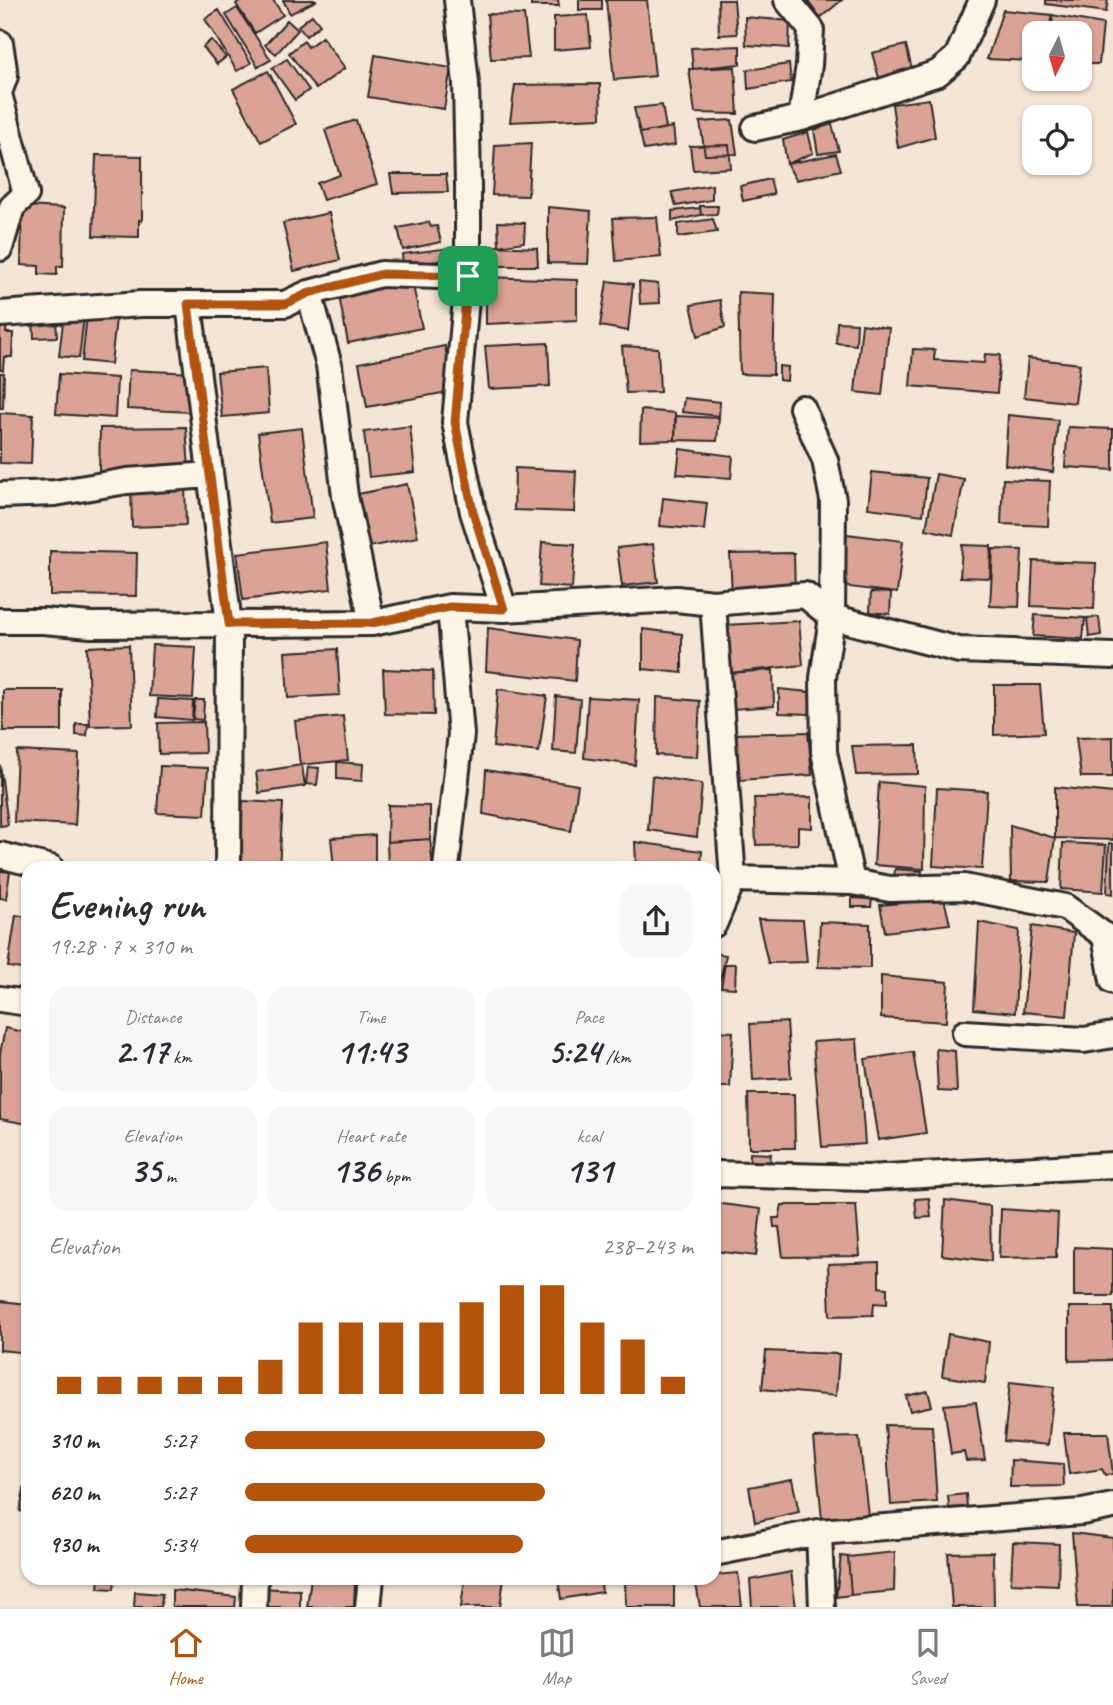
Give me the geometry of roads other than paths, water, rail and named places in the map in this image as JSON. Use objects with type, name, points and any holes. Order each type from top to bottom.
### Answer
[{"type":"street","points":[[457,0],[466,83],[468,276],[455,422],[473,512],[504,609]]},
{"type":"street","points":[[787,0],[811,29],[801,118]]},
{"type":"street","points":[[755,128],[801,118],[938,73],[957,57],[982,0]]},
{"type":"street","points":[[0,43],[5,76],[0,90]]},
{"type":"street","points":[[0,98],[26,194],[12,207],[0,248]]},
{"type":"street","points":[[0,314],[141,304],[285,304],[309,293],[382,274],[468,276]]},
{"type":"street","points":[[309,293],[329,365],[345,496],[372,623]]},
{"type":"street","points":[[188,304],[229,624],[228,861]]},
{"type":"street","points":[[802,408],[825,460],[833,500],[832,617],[823,678],[824,751],[852,882]]},
{"type":"street","points":[[0,495],[55,493],[127,481],[210,475]]},
{"type":"street","points":[[0,621],[91,625],[372,623],[450,607],[504,609],[676,599],[713,603],[805,595],[832,617],[960,650],[1113,656]]},
{"type":"street","points":[[713,603],[733,879],[721,907]]},
{"type":"street","points":[[447,861],[461,734],[450,607]]},
{"type":"street","points":[[0,855],[24,861]]},
{"type":"street","points":[[733,879],[852,882],[890,889],[964,887],[1065,907],[1105,936],[1113,981]]},
{"type":"street","points":[[0,999],[21,1002]]},
{"type":"street","points":[[965,1033],[1084,1040],[1113,1035]]},
{"type":"street","points":[[721,1174],[867,1178],[1113,1166]]},
{"type":"street","points":[[721,1552],[819,1532],[1082,1512],[1113,1506]]},
{"type":"street","points":[[819,1532],[822,1607]]},
{"type":"street","points":[[254,1607],[255,1585]]},
{"type":"street","points":[[368,1607],[370,1585]]}]
